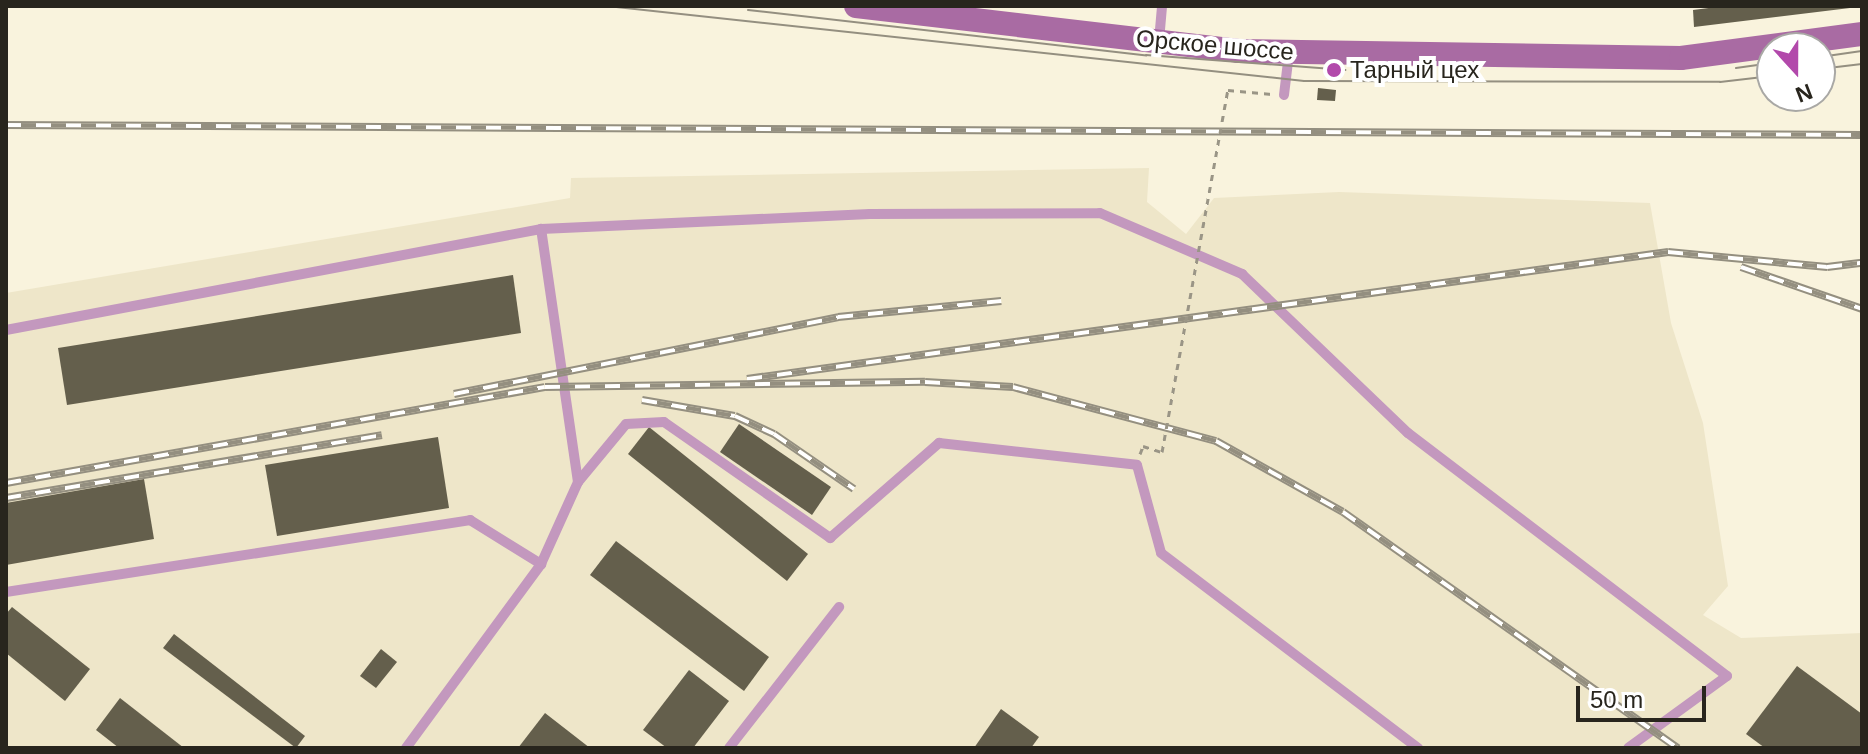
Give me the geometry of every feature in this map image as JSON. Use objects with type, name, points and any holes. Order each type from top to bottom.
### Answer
[{"type":"street","name":"Орское шоссе","points":[[856,6],[1159,41],[1289,51],[1681,58],[1862,34]]},
{"type":"lane","points":[[1159,41],[1162,6]]},
{"type":"lane","points":[[1284,95],[1289,51]]},
{"type":"lane","points":[[6,330],[541,229],[870,214],[1100,213],[1242,274],[1408,433],[1727,676],[1628,748]]},
{"type":"lane","points":[[541,229],[578,482]]},
{"type":"lane","points":[[406,748],[541,564],[578,482],[626,424],[664,422],[830,538],[939,443],[1137,465],[1161,553],[1418,748]]},
{"type":"lane","points":[[6,592],[470,520],[541,564]]},
{"type":"lane","points":[[729,748],[839,607]]},
{"type":"path","points":[[1137,465],[1143,446],[1162,452],[1228,90],[1284,95]]},
{"type":"shaded area","points":[[1149,168],[1147,202],[1186,234],[1214,198],[1339,192],[1650,203],[1671,323],[1703,423],[1728,586],[1703,615],[1741,638],[1862,633],[1862,748],[6,748],[6,293],[570,198],[571,178]]},
{"type":"building","points":[[1724,6],[1850,8],[1694,27],[1693,10]]},
{"type":"building","points":[[1318,88],[1336,90],[1335,101],[1317,100]]},
{"type":"building","points":[[513,275],[521,333],[67,405],[58,348]]},
{"type":"building","points":[[739,424],[831,487],[812,515],[720,452]]},
{"type":"building","points":[[649,427],[808,554],[787,581],[628,454]]},
{"type":"building","points":[[438,437],[449,508],[277,536],[265,465]]},
{"type":"building","points":[[144,479],[154,539],[6,565],[6,503]]},
{"type":"building","points":[[616,541],[769,657],[744,691],[590,575]]},
{"type":"building","points":[[12,607],[90,669],[65,701],[6,653],[6,614]]},
{"type":"building","points":[[174,634],[305,736],[296,748],[163,648]]},
{"type":"building","points":[[381,649],[397,662],[376,688],[360,676]]},
{"type":"building","points":[[1797,666],[1862,714],[1862,748],[1765,748],[1746,734]]},
{"type":"building","points":[[689,670],[729,701],[693,748],[667,748],[643,730]]},
{"type":"building","points":[[120,698],[184,748],[119,748],[96,730]]},
{"type":"building","points":[[1001,709],[1039,737],[1031,748],[974,748]]},
{"type":"building","points":[[545,713],[590,748],[518,748]]},
{"type":"tram line","points":[[607,6],[1304,81],[1720,82],[1756,78]]},
{"type":"tram line","points":[[748,10],[1146,55],[1345,70]]},
{"type":"tram line","points":[[1836,55],[1862,51]]},
{"type":"tram line","points":[[1836,67],[1862,64]]},
{"type":"tram line","points":[[1736,68],[1756,65]]},
{"type":"railway","points":[[6,125],[1862,135]]},
{"type":"railway","points":[[747,379],[1668,252],[1827,267],[1862,263]]},
{"type":"railway","points":[[1741,267],[1862,309]]},
{"type":"railway","points":[[454,394],[838,317],[1001,301]]},
{"type":"railway","points":[[6,483],[545,387],[925,382],[1013,387],[1216,441],[1343,512],[1678,748]]},
{"type":"railway","points":[[642,400],[735,416],[774,434],[854,489]]},
{"type":"railway","points":[[6,498],[382,435]]},
{"type":"place","name":"Тарный цех","points":[[1334,70]]}]
